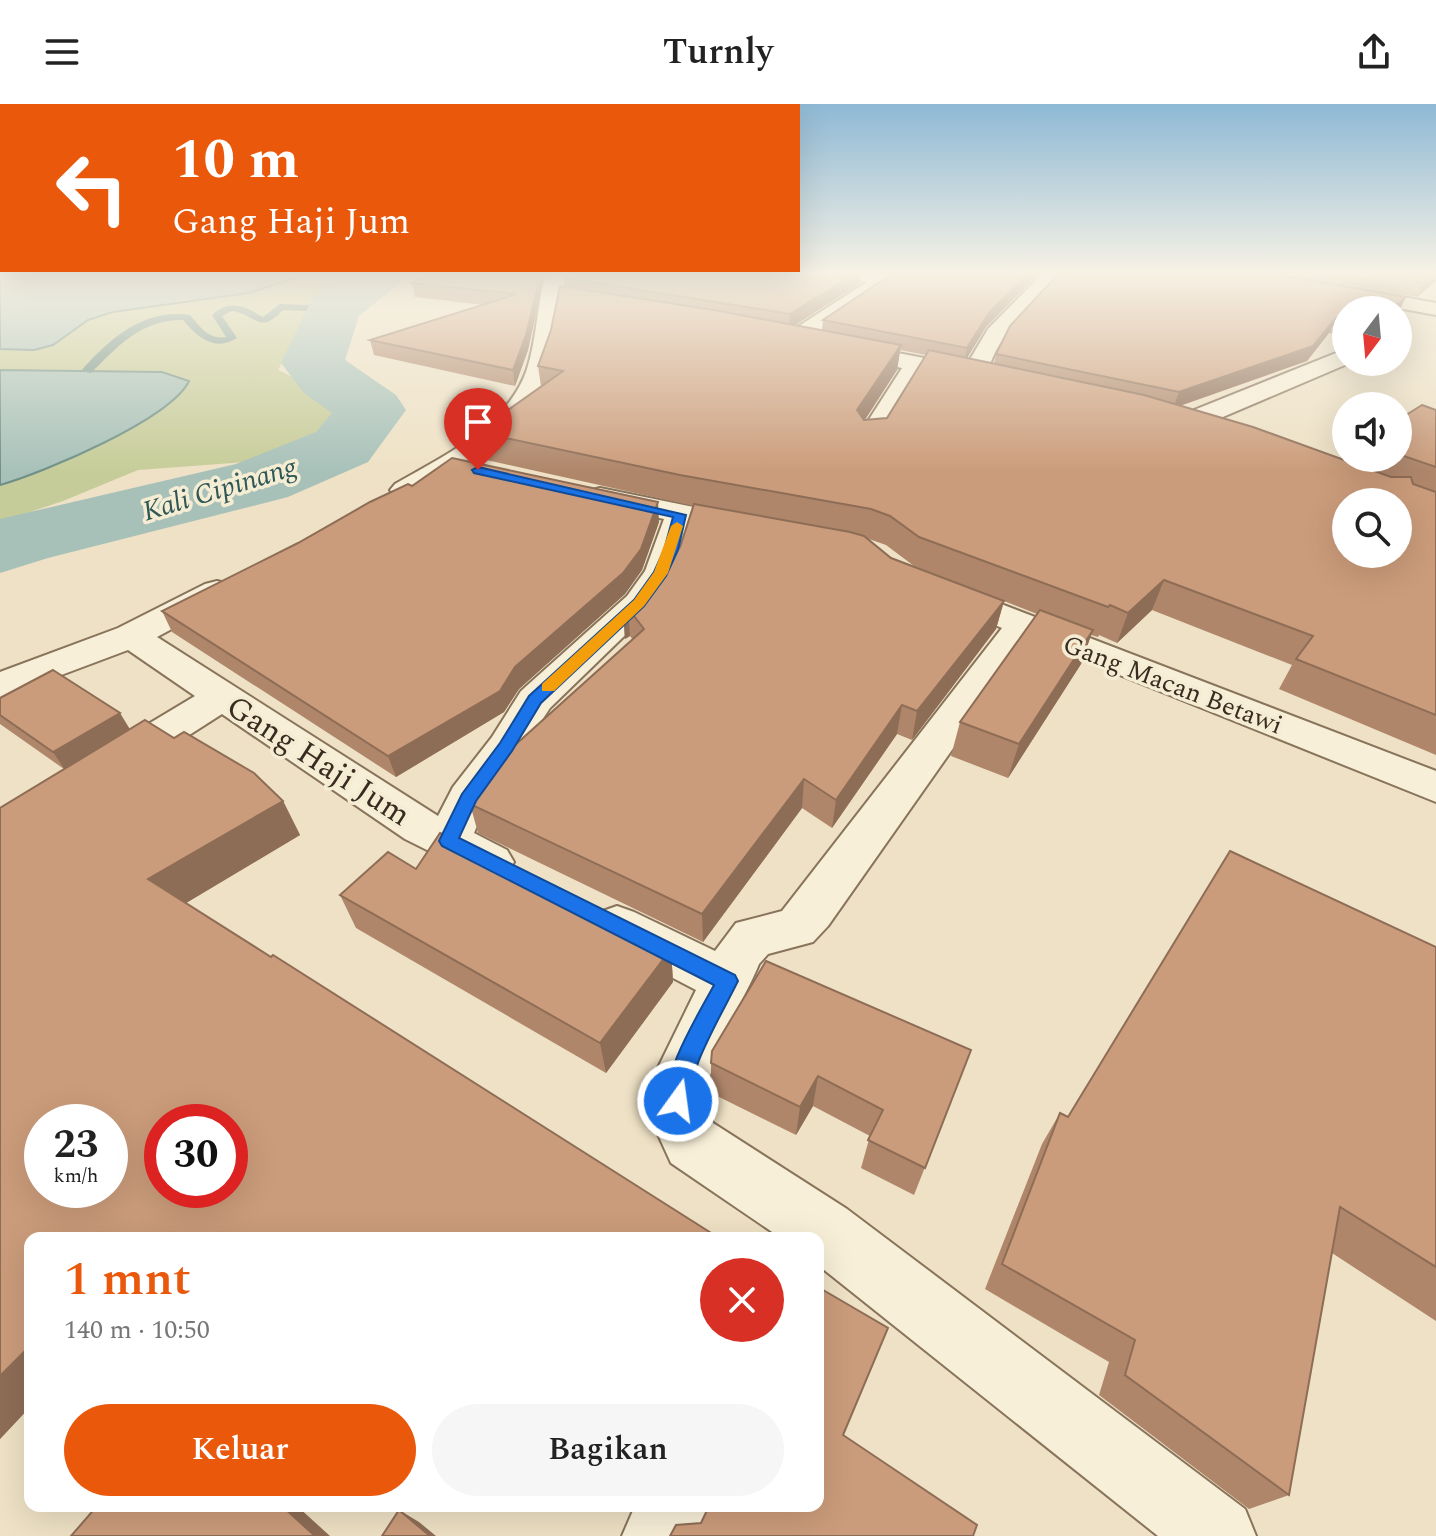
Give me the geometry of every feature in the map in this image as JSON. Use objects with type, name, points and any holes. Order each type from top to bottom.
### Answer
[{"type":"street","points":[[384,502],[449,464],[502,425],[525,397],[539,370],[548,339]]},
{"type":"street","points":[[787,339],[1004,381]]},
{"type":"street","points":[[975,375],[979,359],[995,339]]},
{"type":"street","points":[[1188,422],[1332,362]]},
{"type":"street","points":[[871,438],[917,364]]},
{"type":"street","points":[[1160,416],[1217,433]]},
{"type":"street","points":[[449,464],[495,474]]},
{"type":"street","points":[[572,491],[680,515],[779,532]]},
{"type":"street","points":[[448,841],[468,798],[506,747],[535,700],[639,603],[661,573],[680,515]]},
{"type":"street","points":[[0,686],[131,636],[241,579]]},
{"type":"street","name":"Gang Macan Betawi","points":[[914,581],[1436,787]]},
{"type":"street","points":[[814,1232],[692,1143],[679,1117],[681,1078],[739,953],[753,937],[796,928],[811,912],[1022,625]]},
{"type":"street","name":"Gang Haji Jum","points":[[131,636],[421,827],[532,883]]},
{"type":"street","points":[[78,785],[221,697]]},
{"type":"street","points":[[574,904],[727,981]]},
{"type":"street","points":[[824,1240],[1218,1536]]},
{"type":"street","points":[[660,1536],[673,1512]]},
{"type":"green space","points":[[0,339],[295,339],[278,370],[344,401],[353,425],[322,446],[259,461],[138,470],[63,501],[0,522]]},
{"type":"water","points":[[0,339],[62,339],[53,345],[34,350],[0,349]]},
{"type":"water","points":[[0,370],[162,372],[189,381],[158,412],[104,443],[0,485]]},
{"type":"building","points":[[374,339],[525,339],[513,370],[370,340]]},
{"type":"building","points":[[548,339],[868,339],[901,345],[857,410],[864,420],[887,418],[929,350],[1144,395],[1253,427],[1332,456],[1332,472],[1377,472],[1391,477],[1411,477],[1413,484],[1436,492],[1436,715],[1296,659],[1313,636],[1164,580],[1128,613],[919,537],[890,516],[871,509],[680,475],[477,432],[563,371],[538,366]]},
{"type":"building","points":[[920,339],[973,339],[967,348]]},
{"type":"building","points":[[1004,339],[1319,339],[1313,346],[1179,392],[996,354]]},
{"type":"building","points":[[1422,405],[1436,410],[1436,467],[1412,459],[1412,411]]},
{"type":"building","points":[[452,458],[658,502],[641,549],[623,573],[515,667],[500,691],[388,756],[162,611],[298,543],[370,502],[408,484],[412,486]]},
{"type":"building","points":[[694,504],[864,536],[891,558],[1004,601],[917,711],[902,705],[836,800],[804,779],[702,914],[470,804],[484,773],[644,629],[628,608],[623,611],[651,584],[680,547]]},
{"type":"building","points":[[1040,610],[1093,630],[1019,744],[960,722]]},
{"type":"building","points":[[53,670],[120,713],[53,752],[0,715],[0,698]]},
{"type":"building","points":[[145,720],[174,738],[184,732],[254,773],[283,801],[148,879],[710,1232],[24,1232],[24,1352],[0,1376],[0,808]]},
{"type":"building","points":[[440,833],[671,949],[600,1043],[340,895],[388,852],[416,869]]},
{"type":"building","points":[[1230,851],[1436,947],[1436,1267],[1340,1207],[1289,1495],[1125,1375],[1135,1340],[1002,1264],[1060,1113],[1068,1117]]},
{"type":"building","points":[[766,961],[971,1050],[925,1168],[868,1140],[883,1110],[818,1076],[800,1107],[711,1063],[712,1051]]},
{"type":"building","points":[[824,1291],[888,1328],[843,1435],[977,1525],[973,1536],[670,1536],[676,1525],[701,1523],[706,1512],[824,1512]]},
{"type":"building","points":[[92,1512],[289,1512],[315,1536],[71,1536]]},
{"type":"building","points":[[398,1512],[401,1512],[430,1536],[382,1536]]},
{"type":"waterway","points":[[87,371],[119,339]]},
{"type":"waterway","points":[[208,339],[230,339]]},
{"type":"waterway","name":"Kali Cipinang","points":[[0,548],[18,540],[261,481],[342,447],[372,410],[327,379],[313,363],[322,339]]},
{"type":"slow traffic","points":[[548,688],[639,603],[661,573],[677,526]]},
{"type":"route","points":[[478,470],[680,515],[661,573],[639,603],[535,700],[506,747],[468,798],[448,841],[727,981],[693,1048],[681,1078],[678,1101]]}]
